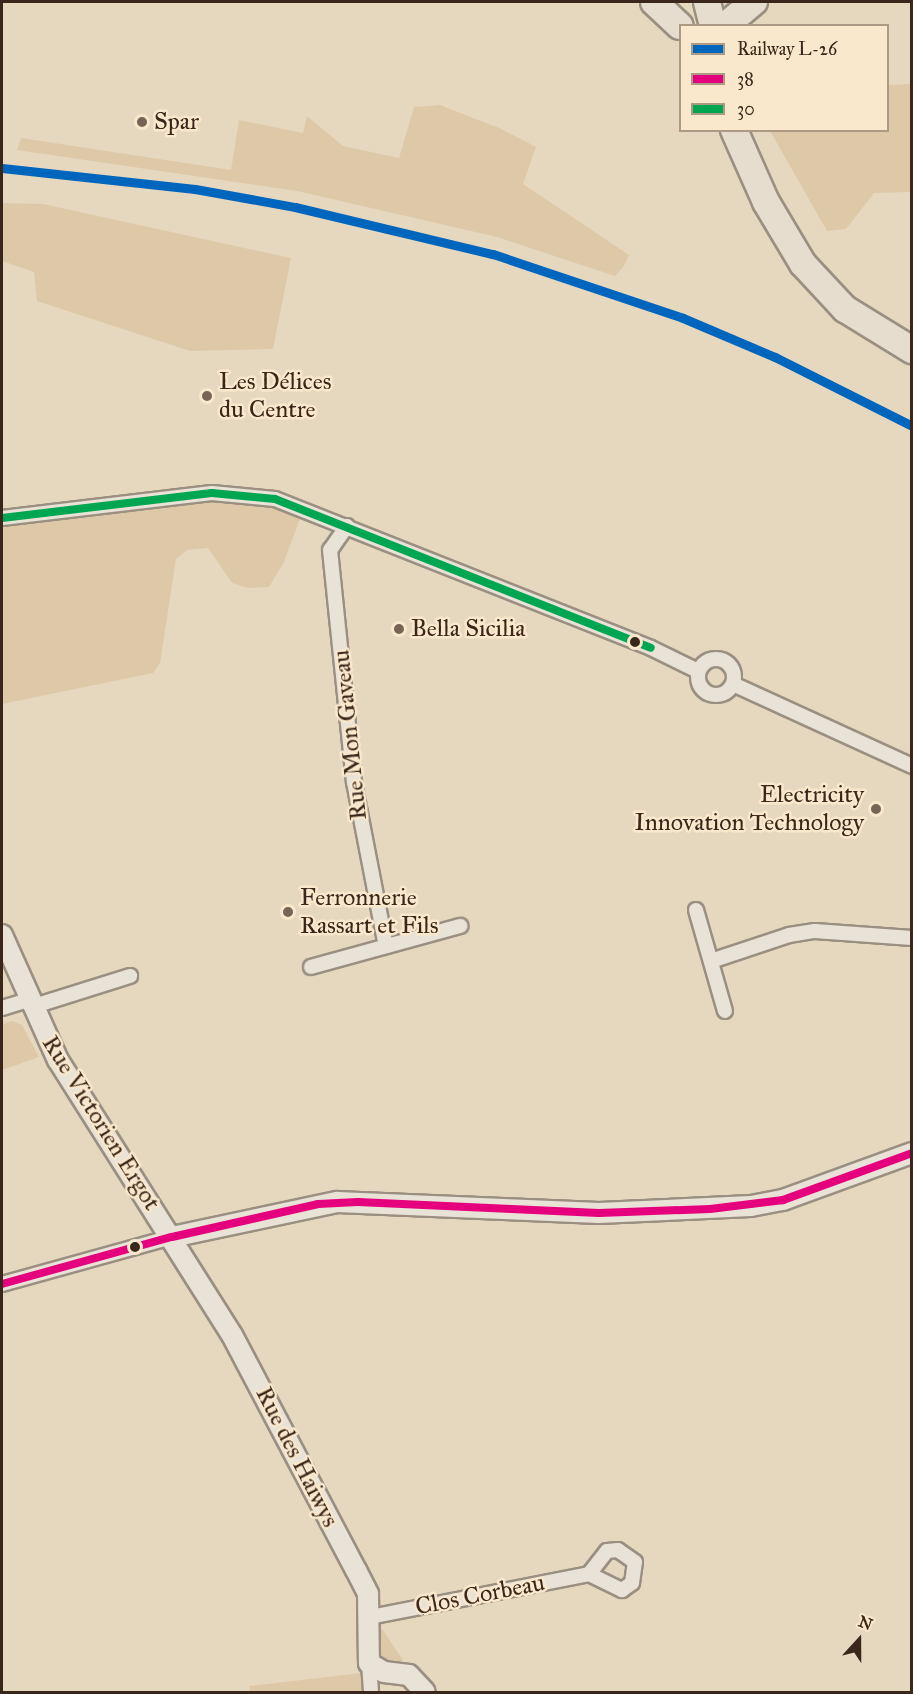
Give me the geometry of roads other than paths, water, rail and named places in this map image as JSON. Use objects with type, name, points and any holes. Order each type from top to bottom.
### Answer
[{"type":"highway","points":[[654,2],[679,24]]},
{"type":"highway","points":[[693,24],[697,2]]},
{"type":"highway","points":[[707,2],[712,24]]},
{"type":"highway","points":[[727,24],[754,2]]},
{"type":"highway","points":[[735,132],[766,202],[803,264],[852,315],[912,350]]},
{"type":"highway","points":[[749,132],[777,197],[814,256],[855,301],[912,336]]},
{"type":"street","points":[[2,518],[141,499],[232,493],[289,502],[698,671]]},
{"type":"street","name":"Rue Mon Gaveau","points":[[346,526],[330,550],[354,782],[386,946]]},
{"type":"street","points":[[722,659],[732,667],[733,684],[725,693],[712,695],[699,683],[698,671],[705,662],[722,659]]},
{"type":"street","points":[[733,684],[912,766]]},
{"type":"street","points":[[696,910],[725,1011]]},
{"type":"street","points":[[311,967],[460,926]]},
{"type":"street","points":[[711,961],[789,935],[815,931],[912,938]]},
{"type":"street","name":"Rue Victorien Ergot","points":[[2,935],[30,1003],[58,1060],[172,1237]]},
{"type":"street","name":"Rue Victorien Ergot","points":[[30,1003],[130,976]]},
{"type":"street","points":[[2,1008],[30,1003]]},
{"type":"street","points":[[5,1282],[172,1237],[337,1202],[599,1213],[751,1206],[783,1200],[912,1153]]},
{"type":"street","name":"Rue des Haiwys","points":[[172,1237],[264,1392],[368,1594],[371,1692]]},
{"type":"street","name":"Clos Corbeau","points":[[370,1617],[589,1574]]},
{"type":"street","points":[[369,1663],[384,1672],[410,1675],[425,1692]]},
{"type":"rail line","name":"L-26","points":[[2,168],[195,189],[295,207],[493,254],[683,318],[775,357],[912,426]]},
{"type":"place","name":"Spar","points":[[142,122]]},
{"type":"place","name":"Les Délices du Centre","points":[[207,396]]},
{"type":"place","name":"Bella Sicilia","points":[[399,629]]},
{"type":"place","name":"Electricity Innovation Technology","points":[[876,809]]},
{"type":"place","name":"Ferronnerie Rassart et Fils","points":[[288,912]]}]
